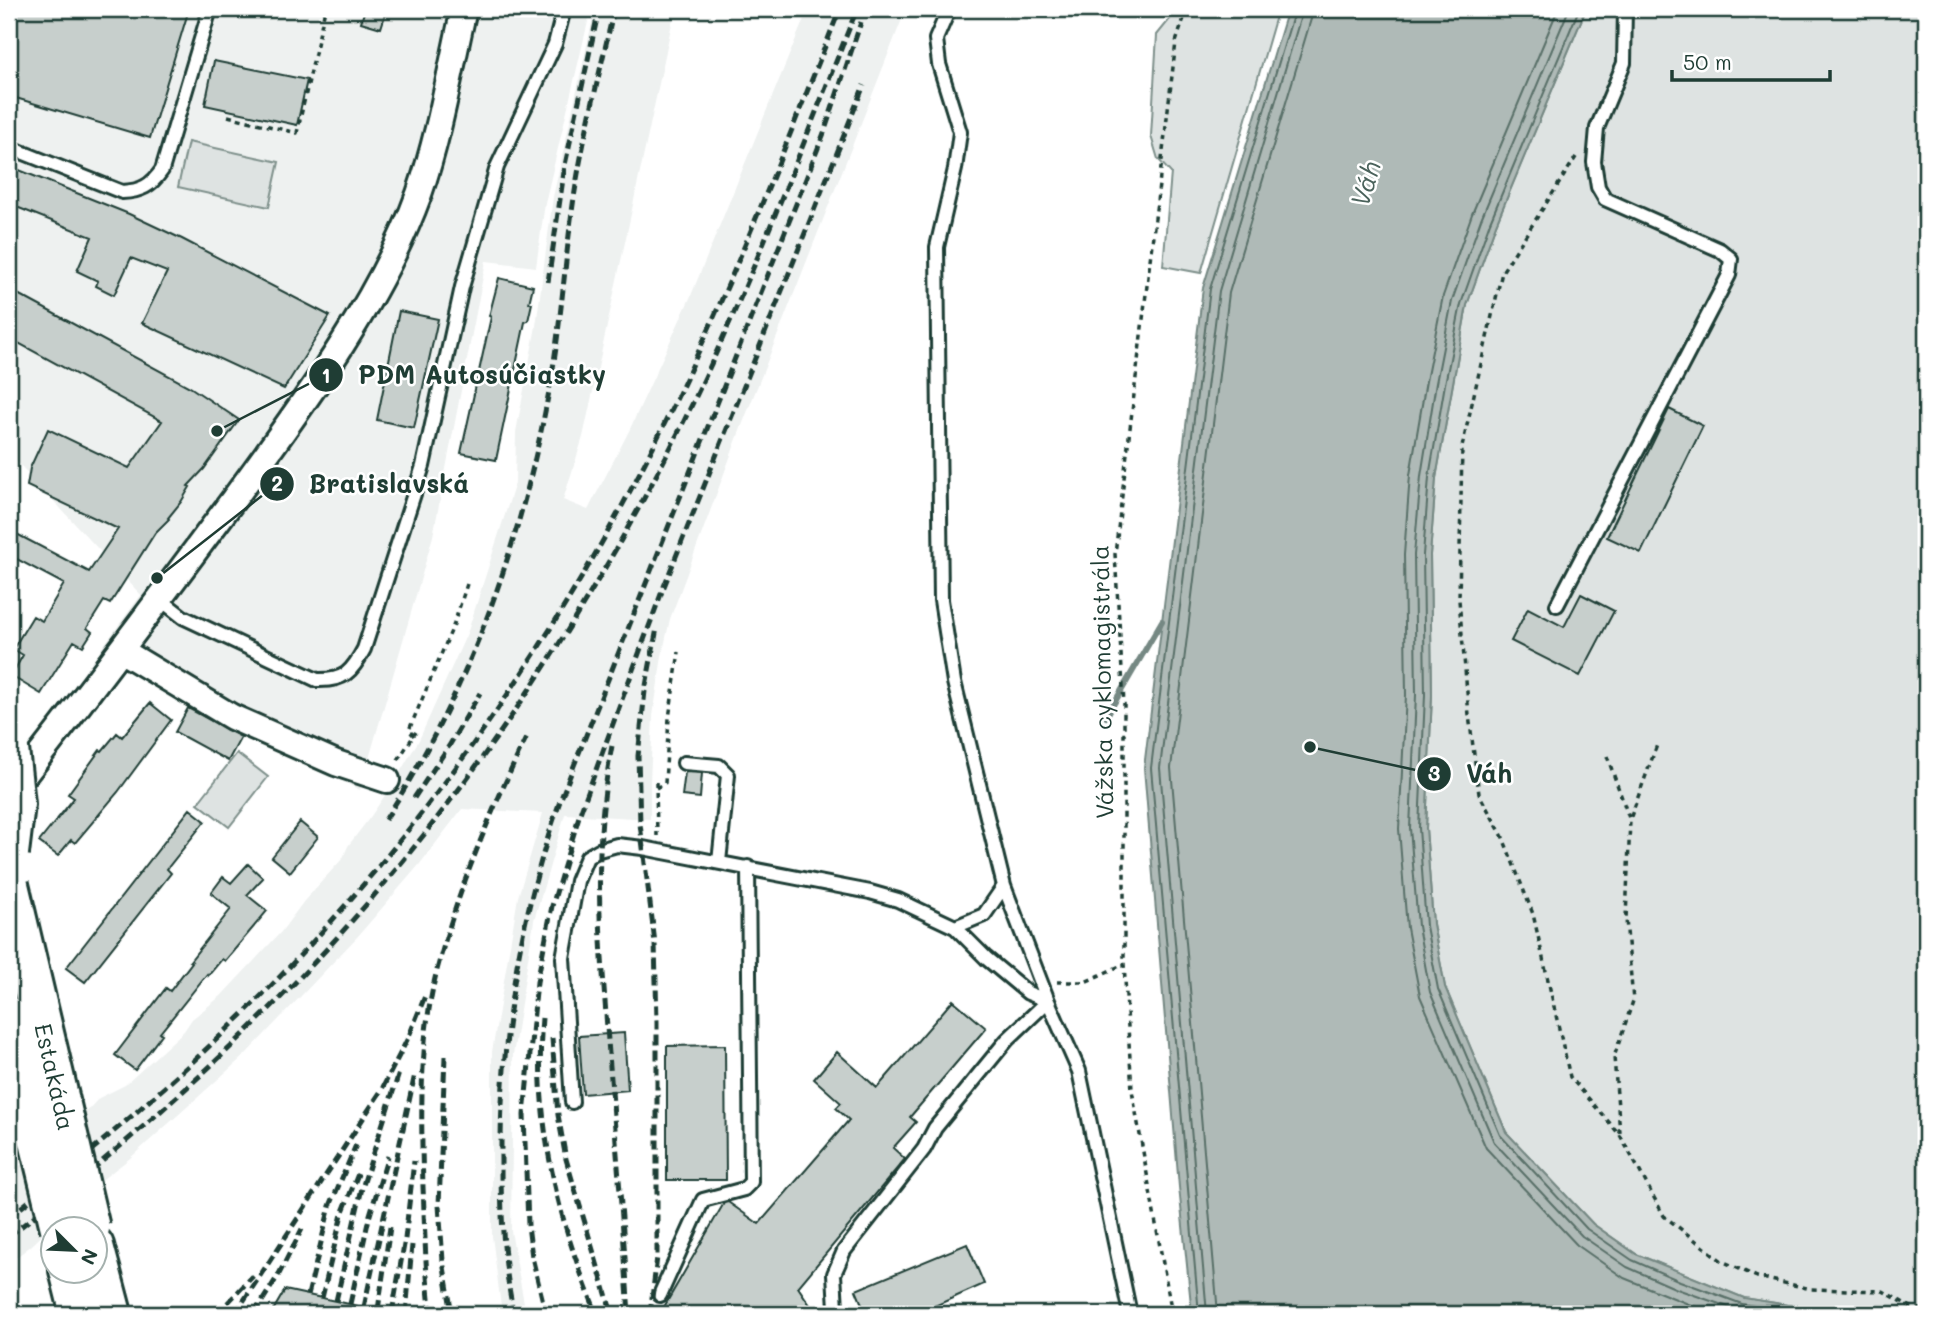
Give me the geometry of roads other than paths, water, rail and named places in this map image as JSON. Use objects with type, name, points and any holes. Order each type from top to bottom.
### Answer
[{"type":"main road","points":[[9,749],[15,804],[9,853]]},
{"type":"main road","name":"Estakáda","points":[[9,885],[87,1214]]},
{"type":"main road","name":"Estakáda","points":[[9,1017],[57,1214]]},
{"type":"main road","points":[[72,1284],[80,1314]]},
{"type":"main road","points":[[104,1284],[111,1314]]},
{"type":"street","points":[[9,795],[121,651],[300,410],[375,289],[418,196],[431,155],[464,9]]},
{"type":"street","points":[[121,651],[232,717],[336,763],[387,780]]},
{"type":"lane","points":[[9,147],[122,192],[138,191],[153,183],[162,170],[211,9]]},
{"type":"lane","points":[[160,599],[183,617],[317,680],[338,678],[348,673],[356,663],[364,649],[423,466],[462,287],[497,167],[555,44],[564,9]]},
{"type":"lane","points":[[948,9],[936,39],[939,64],[960,132],[956,169],[937,247],[941,600],[954,682],[1004,886],[1048,1001],[1079,1071],[1130,1314]]},
{"type":"lane","points":[[1557,605],[1656,412],[1720,295],[1729,275],[1731,259],[1702,241],[1605,199],[1598,187],[1594,162],[1597,128],[1624,63],[1625,9]]},
{"type":"lane","points":[[684,763],[719,766],[728,775],[719,862]]},
{"type":"lane","points":[[572,1102],[563,958],[577,881],[587,857],[599,849],[617,845],[748,867],[898,900],[955,927],[986,958],[1028,993],[1048,1001]]},
{"type":"lane","points":[[660,1295],[703,1200],[744,1189],[751,1182],[748,867]]},
{"type":"lane","points":[[955,927],[984,915],[1004,886]]},
{"type":"lane","points":[[839,1314],[836,1308],[834,1274],[844,1251],[924,1149],[935,1128],[1007,1041],[1048,1001]]},
{"type":"water","points":[[1288,9],[1586,9],[1496,224],[1467,305],[1436,478],[1430,555],[1432,695],[1426,828],[1433,924],[1445,987],[1506,1132],[1593,1224],[1636,1254],[1744,1298],[1844,1314],[1192,1314],[1144,768],[1203,288]]},
{"type":"waterway","points":[[1106,717],[1162,621]]},
{"type":"railway","points":[[548,282],[565,165],[599,9]]},
{"type":"railway","points":[[385,820],[416,769],[468,665],[508,557],[524,501],[550,386],[580,163],[614,9]]},
{"type":"railway","points":[[9,1217],[142,1107],[206,1050],[267,990],[374,872],[424,810],[517,681],[600,546],[667,419],[745,245],[840,9]]},
{"type":"railway","points":[[9,1236],[147,1123],[214,1063],[278,1000],[339,936],[397,869],[503,728],[599,579],[683,423],[752,270],[857,9]]},
{"type":"railway","points":[[514,1314],[503,1238],[501,1180],[504,1069],[515,978],[533,889],[560,801],[824,133],[861,22]]},
{"type":"railway","points":[[546,1314],[532,1257],[528,1225],[524,1115],[537,982],[552,906],[580,813],[661,594],[864,85]]},
{"type":"railway","points":[[650,1314],[657,1257],[657,1022],[655,943],[640,824],[638,756],[645,691],[657,628]]},
{"type":"railway","points":[[414,798],[480,693]]},
{"type":"railway","points":[[431,1314],[422,1160],[424,1051],[431,997],[445,940],[465,880],[527,736]]},
{"type":"railway","points":[[612,746],[602,824],[600,900],[603,976],[629,1314]]},
{"type":"railway","points":[[235,1314],[381,1091],[409,1036],[425,996]]},
{"type":"railway","points":[[542,1018],[540,1056],[545,1132],[570,1243],[597,1314]]},
{"type":"railway","points":[[552,1038],[558,1115],[566,1159],[612,1314]]},
{"type":"railway","points":[[445,1056],[439,1205],[443,1261],[452,1314]]},
{"type":"railway","points":[[336,1301],[362,1188],[399,1073]]},
{"type":"railway","points":[[364,1307],[415,1074]]},
{"type":"railway","points":[[308,1295],[330,1206],[356,1145]]},
{"type":"railway","points":[[350,1304],[369,1218],[388,1156]]},
{"type":"railway","points":[[392,1313],[405,1239],[414,1161]]},
{"type":"railway","points":[[322,1298],[342,1214],[358,1174]]},
{"type":"railway","points":[[378,1310],[390,1227]]},
{"type":"railway","points":[[254,1314],[278,1276],[302,1229]]},
{"type":"railway","points":[[406,1314],[412,1245]]},
{"type":"railway","points":[[217,1314],[253,1276]]},
{"type":"place","name":"PDM Autosúčiastky","points":[[217,431]]},
{"type":"place","name":"Bratislavská","points":[[157,578]]},
{"type":"place","name":"Váh","points":[[1310,747]]}]
